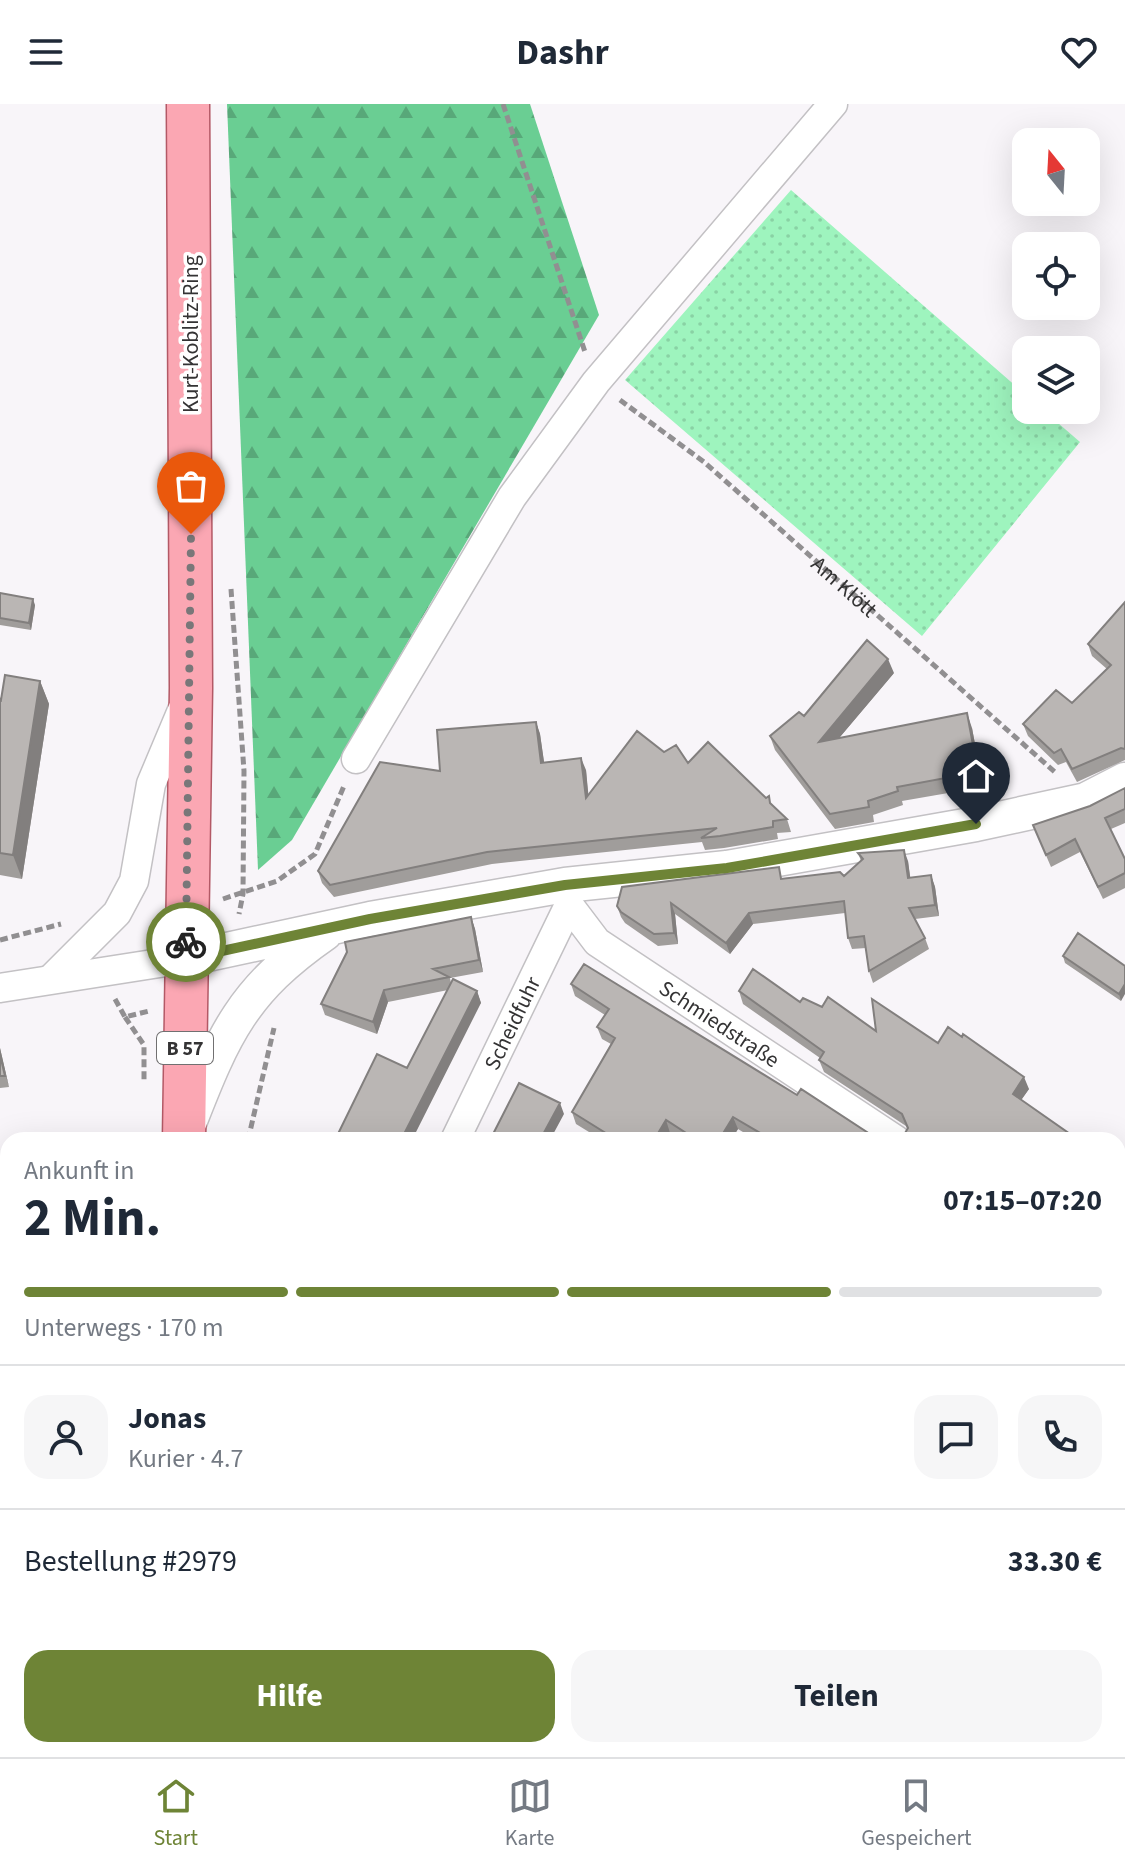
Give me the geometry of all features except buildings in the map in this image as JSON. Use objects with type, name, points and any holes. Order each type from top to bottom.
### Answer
[{"type":"main road","name":"Kurt-Koblitz-Ring","points":[[184,1132],[191,688],[188,104]]},
{"type":"street","points":[[356,759],[512,497],[596,382],[833,104]]},
{"type":"street","points":[[51,979],[117,913],[134,881],[151,784],[191,688]]},
{"type":"street","points":[[0,988],[185,959],[335,926],[567,895],[727,868],[1086,800],[1125,780]]},
{"type":"street","name":"Scheidfuhr","points":[[459,1132],[567,895]]},
{"type":"street","name":"Schmiedstraße","points":[[567,895],[597,942],[884,1132]]},
{"type":"street","points":[[187,1132],[230,1026],[274,974],[335,926]]},
{"type":"path","points":[[503,104],[596,382]]},
{"type":"path","name":"Am Klött","points":[[596,382],[704,462],[1086,800]]},
{"type":"path","points":[[243,894],[277,881],[315,854],[356,759]]},
{"type":"path","points":[[125,1017],[144,1045],[144,1092]]},
{"type":"path","points":[[250,1132],[275,1024]]},
{"type":"green space","points":[[227,104],[530,104],[599,315],[292,840],[258,870]]},
{"type":"green space","points":[[791,190],[1012,383],[1012,424],[1059,424],[1080,442],[922,636],[625,380]]},
{"type":"way so far","points":[[186,942],[191,534]]},
{"type":"route","points":[[186,942],[185,959],[370,919],[565,885],[727,868],[976,824]]}]
